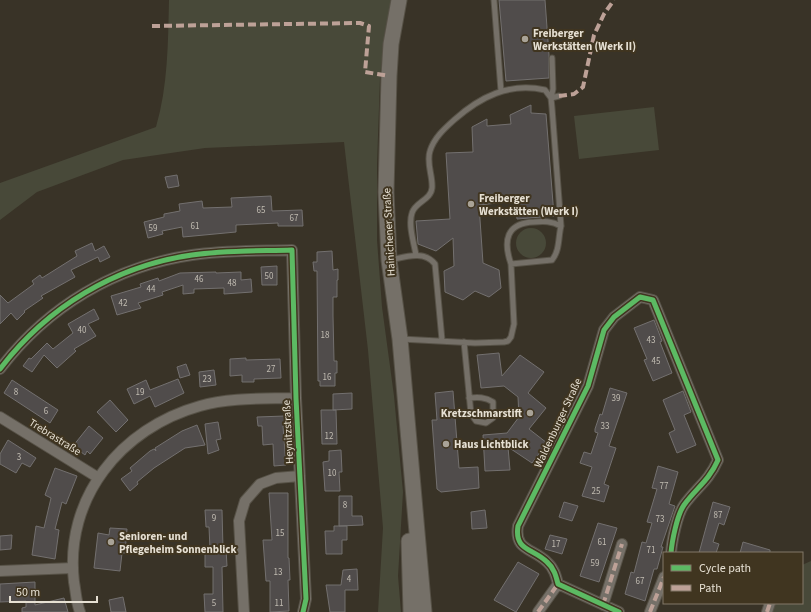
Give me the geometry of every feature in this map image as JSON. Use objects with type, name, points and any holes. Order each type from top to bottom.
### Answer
[{"type":"main road","name":"Hainichener Straße","points":[[399,0],[391,44],[389,76],[386,192],[388,260],[400,339],[424,612]]},
{"type":"main road","name":"Hainichener Straße","points":[[411,612],[409,540],[414,488]]},
{"type":"street","name":"Heynitzstraße","points":[[0,368],[25,339],[47,319],[85,292],[124,272],[190,255],[212,252],[292,250],[296,398],[306,599],[302,612]]},
{"type":"street","name":"Waldenburger Straße","points":[[558,584],[554,570],[547,561],[520,544],[516,536],[518,526],[588,386],[604,330],[614,317],[640,297],[653,300],[718,460],[711,476],[683,506],[672,542],[671,552]]},
{"type":"street","points":[[80,612],[73,568],[75,542],[79,521],[97,477],[110,461],[135,437],[162,420],[180,412],[201,405],[220,402],[296,398]]},
{"type":"street","name":"Trebrastraße","points":[[0,417],[97,477]]},
{"type":"street","name":"Heynitzstraße","points":[[244,612],[239,521],[245,501],[260,484],[276,478],[300,476]]},
{"type":"street","points":[[603,605],[622,544]]},
{"type":"street","points":[[0,571],[73,568]]},
{"type":"street","points":[[650,612],[663,580]]},
{"type":"street","points":[[538,612],[558,584],[619,612]]},
{"type":"lane","points":[[494,0],[501,92]]},
{"type":"lane","points":[[511,264],[552,260],[557,254],[558,236],[561,226],[551,98],[554,89],[552,58]]},
{"type":"lane","points":[[416,255],[411,217],[416,206],[429,195],[432,188],[429,153],[442,130],[477,101],[501,92],[523,87],[534,88],[545,90],[551,98]]},
{"type":"lane","points":[[551,98],[559,96]]},
{"type":"lane","points":[[400,339],[504,342],[511,337],[514,324],[511,264],[508,256],[508,238],[516,225],[522,223],[551,221],[561,226]]},
{"type":"lane","points":[[388,260],[416,255],[426,256],[435,264],[442,340]]},
{"type":"lane","points":[[464,342],[469,398],[471,414],[476,421],[486,423],[493,418],[492,402],[487,398],[469,398]]},
{"type":"green space","points":[[169,0],[392,0],[385,31],[380,78],[377,165],[377,240],[382,307],[394,396],[403,492],[398,576],[401,612],[378,612],[383,528],[368,350],[344,142],[205,148],[123,160],[37,192],[0,220],[0,183],[156,127],[165,80],[168,48]]},
{"type":"green space","points":[[654,107],[659,150],[579,159],[574,116]]},
{"type":"green space","points":[[531,228],[537,229],[545,237],[545,249],[537,257],[531,258],[525,257],[517,249],[516,243],[517,237],[525,229]]},
{"type":"green space","points":[[811,561],[811,612],[767,612],[770,604],[803,604],[803,565]]},
{"type":"building","name":"Freiberger Werkstätten (Werk II)","points":[[499,0],[545,0],[549,78],[506,81]]},
{"type":"building","name":"Freiberger Werkstätten (Werk I)","points":[[531,105],[531,113],[546,114],[554,216],[517,219],[516,201],[479,205],[483,263],[499,270],[501,288],[489,297],[475,291],[463,300],[445,292],[444,271],[454,266],[453,238],[436,251],[418,244],[416,221],[450,219],[446,153],[473,152],[472,127],[487,119],[487,126],[511,124],[510,115]]},
{"type":"building","points":[[177,175],[179,186],[168,188],[165,177]]},
{"type":"building","points":[[271,196],[272,211],[302,210],[303,226],[278,226],[278,223],[236,225],[236,232],[183,237],[182,227],[162,231],[163,234],[148,238],[144,222],[164,217],[164,214],[180,211],[179,204],[202,201],[203,208],[232,207],[231,198]]},
{"type":"building","points":[[92,243],[95,251],[104,246],[110,257],[100,262],[98,257],[71,270],[75,277],[41,296],[43,298],[24,311],[25,312],[17,320],[11,313],[0,324],[0,295],[8,303],[34,284],[32,281],[40,275],[42,278],[77,256],[75,251]]},
{"type":"building","points":[[332,251],[333,270],[338,269],[337,297],[333,297],[334,361],[337,361],[337,373],[335,373],[335,386],[320,386],[320,381],[318,381],[317,271],[314,271],[313,262],[317,262],[317,252]]},
{"type":"building","points":[[277,266],[277,285],[262,285],[261,267]]},
{"type":"building","points":[[241,272],[241,280],[251,279],[252,292],[224,294],[224,288],[194,289],[194,293],[183,294],[183,285],[162,292],[163,295],[138,303],[141,308],[117,315],[111,296],[141,287],[140,284],[158,278],[159,281],[180,273]]},
{"type":"building","points":[[94,309],[99,319],[88,324],[96,336],[74,349],[76,351],[57,368],[44,355],[32,372],[23,366],[29,358],[31,359],[47,343],[53,349],[73,333],[68,324]]},
{"type":"building","points":[[654,320],[662,341],[660,342],[672,373],[653,381],[644,360],[647,359],[634,328]]},
{"type":"building","name":"Kretzschmarstift","points":[[499,353],[502,376],[520,355],[544,372],[528,393],[546,408],[529,429],[547,443],[532,463],[508,447],[510,470],[485,471],[483,435],[507,433],[519,417],[518,397],[504,386],[481,388],[477,355]]},
{"type":"building","points":[[246,358],[246,360],[280,359],[281,378],[254,379],[254,382],[242,382],[242,375],[230,376],[230,359]]},
{"type":"building","points":[[186,364],[190,375],[180,378],[177,367]]},
{"type":"building","points":[[214,370],[216,385],[200,387],[199,372]]},
{"type":"building","points":[[178,379],[184,393],[155,407],[150,396],[134,404],[127,389],[146,380],[150,390]]},
{"type":"building","points":[[12,380],[58,410],[50,423],[4,393]]},
{"type":"building","points":[[610,388],[627,393],[609,446],[616,448],[604,484],[609,486],[604,502],[582,496],[592,467],[580,463],[584,452],[591,454],[598,433],[595,432],[595,429],[600,414],[602,415]]},
{"type":"building","points":[[453,391],[459,468],[478,467],[479,488],[441,492],[437,489],[432,420],[437,420],[435,393]]},
{"type":"building","points":[[683,391],[691,412],[684,415],[696,445],[677,453],[669,433],[675,430],[663,400]]},
{"type":"building","points":[[352,393],[352,409],[333,410],[333,394]]},
{"type":"building","points":[[110,400],[128,420],[116,432],[97,412]]},
{"type":"building","points":[[321,410],[336,410],[337,444],[322,444]]},
{"type":"building","points":[[285,416],[285,427],[283,426],[286,465],[274,466],[273,444],[263,445],[262,426],[258,426],[257,417]]},
{"type":"building","points":[[218,422],[221,439],[216,440],[219,450],[208,454],[205,424]]},
{"type":"building","points":[[197,425],[205,445],[185,448],[154,468],[137,482],[138,484],[130,491],[121,479],[132,471],[130,468],[150,451],[154,449],[156,451],[155,448],[182,431]]},
{"type":"building","points":[[89,426],[103,438],[90,454],[87,451],[85,455],[73,446]]},
{"type":"building","points":[[8,440],[36,458],[30,467],[22,463],[16,473],[0,464],[0,454]]},
{"type":"building","points":[[341,450],[342,472],[339,472],[340,491],[325,491],[323,462],[329,461],[329,451]]},
{"type":"building","points":[[658,466],[678,472],[669,504],[675,506],[661,547],[663,547],[657,569],[654,569],[645,601],[625,594],[631,572],[634,573],[642,542],[646,543],[652,523],[647,522],[657,489],[652,488]]},
{"type":"building","points":[[55,468],[77,476],[66,504],[62,502],[55,529],[59,530],[55,559],[32,555],[36,526],[44,528],[51,498],[45,495]]},
{"type":"building","points":[[269,493],[288,493],[288,558],[290,580],[288,580],[289,611],[270,612],[270,581],[266,581],[263,540],[272,540]]},
{"type":"building","points":[[339,496],[352,496],[352,516],[362,516],[363,525],[339,526]]},
{"type":"building","points":[[564,502],[578,506],[572,521],[559,517]]},
{"type":"building","points":[[713,502],[730,507],[724,525],[719,523],[713,542],[719,544],[716,552],[699,552]]},
{"type":"building","points":[[205,510],[222,510],[223,549],[226,549],[227,566],[222,567],[223,612],[205,612],[204,594],[213,594],[213,567],[205,567],[205,549],[210,549],[209,527],[206,527]]},
{"type":"building","points":[[485,510],[487,528],[472,529],[471,512]]},
{"type":"building","points":[[598,523],[617,528],[599,582],[580,576]]},
{"type":"building","points":[[334,526],[347,526],[347,540],[342,540],[342,554],[326,554],[325,531],[334,531]]},
{"type":"building","name":"Senioren- und Pflegeheim Sonnenblick","points":[[110,528],[127,529],[125,553],[122,553],[120,571],[94,568],[98,533],[109,535]]},
{"type":"building","points":[[12,535],[11,549],[0,550],[0,536]]},
{"type":"building","points":[[550,535],[567,539],[562,554],[545,549]]},
{"type":"building","points":[[743,542],[770,550],[770,552],[740,552]]},
{"type":"building","points":[[518,562],[539,574],[516,612],[494,600]]},
{"type":"building","points":[[357,569],[358,590],[345,590],[345,612],[330,612],[326,585],[341,585],[343,570]]},
{"type":"building","points":[[35,582],[35,605],[64,598],[68,612],[22,612],[22,608],[26,607],[26,601],[0,602],[0,584]]},
{"type":"building","points":[[123,597],[126,612],[111,612],[109,600]]},
{"type":"marked path","points":[[559,96],[574,94],[583,87],[594,35],[604,14],[614,0]]},
{"type":"marked path","points":[[152,26],[360,23],[369,26],[365,72],[389,76]]},
{"type":"marked path","points":[[603,605],[622,544]]},
{"type":"marked path","points":[[650,612],[663,580]]},
{"type":"marked path","points":[[538,612],[558,584]]},
{"type":"marked path","points":[[767,612],[770,604]]},
{"type":"cycle path","points":[[0,369],[39,327],[61,309],[85,293],[136,269],[164,261],[204,253],[292,250],[296,398],[306,599],[303,612]]},
{"type":"cycle path","points":[[619,612],[558,584],[554,572],[549,564],[542,557],[522,545],[519,540],[518,526],[588,386],[604,330],[614,317],[640,297],[653,300],[718,460],[710,474],[681,509],[675,528],[671,552]]},
{"type":"place","name":"Freiberger Werkstätten (Werk II)","points":[[525,39]]},
{"type":"place","name":"Freiberger Werkstätten (Werk I)","points":[[471,204]]},
{"type":"place","name":"Kretzschmarstift","points":[[530,413]]},
{"type":"place","name":"Haus Lichtblick","points":[[446,444]]},
{"type":"place","name":"Senioren- und Pflegeheim Sonnenblick","points":[[111,542]]}]
